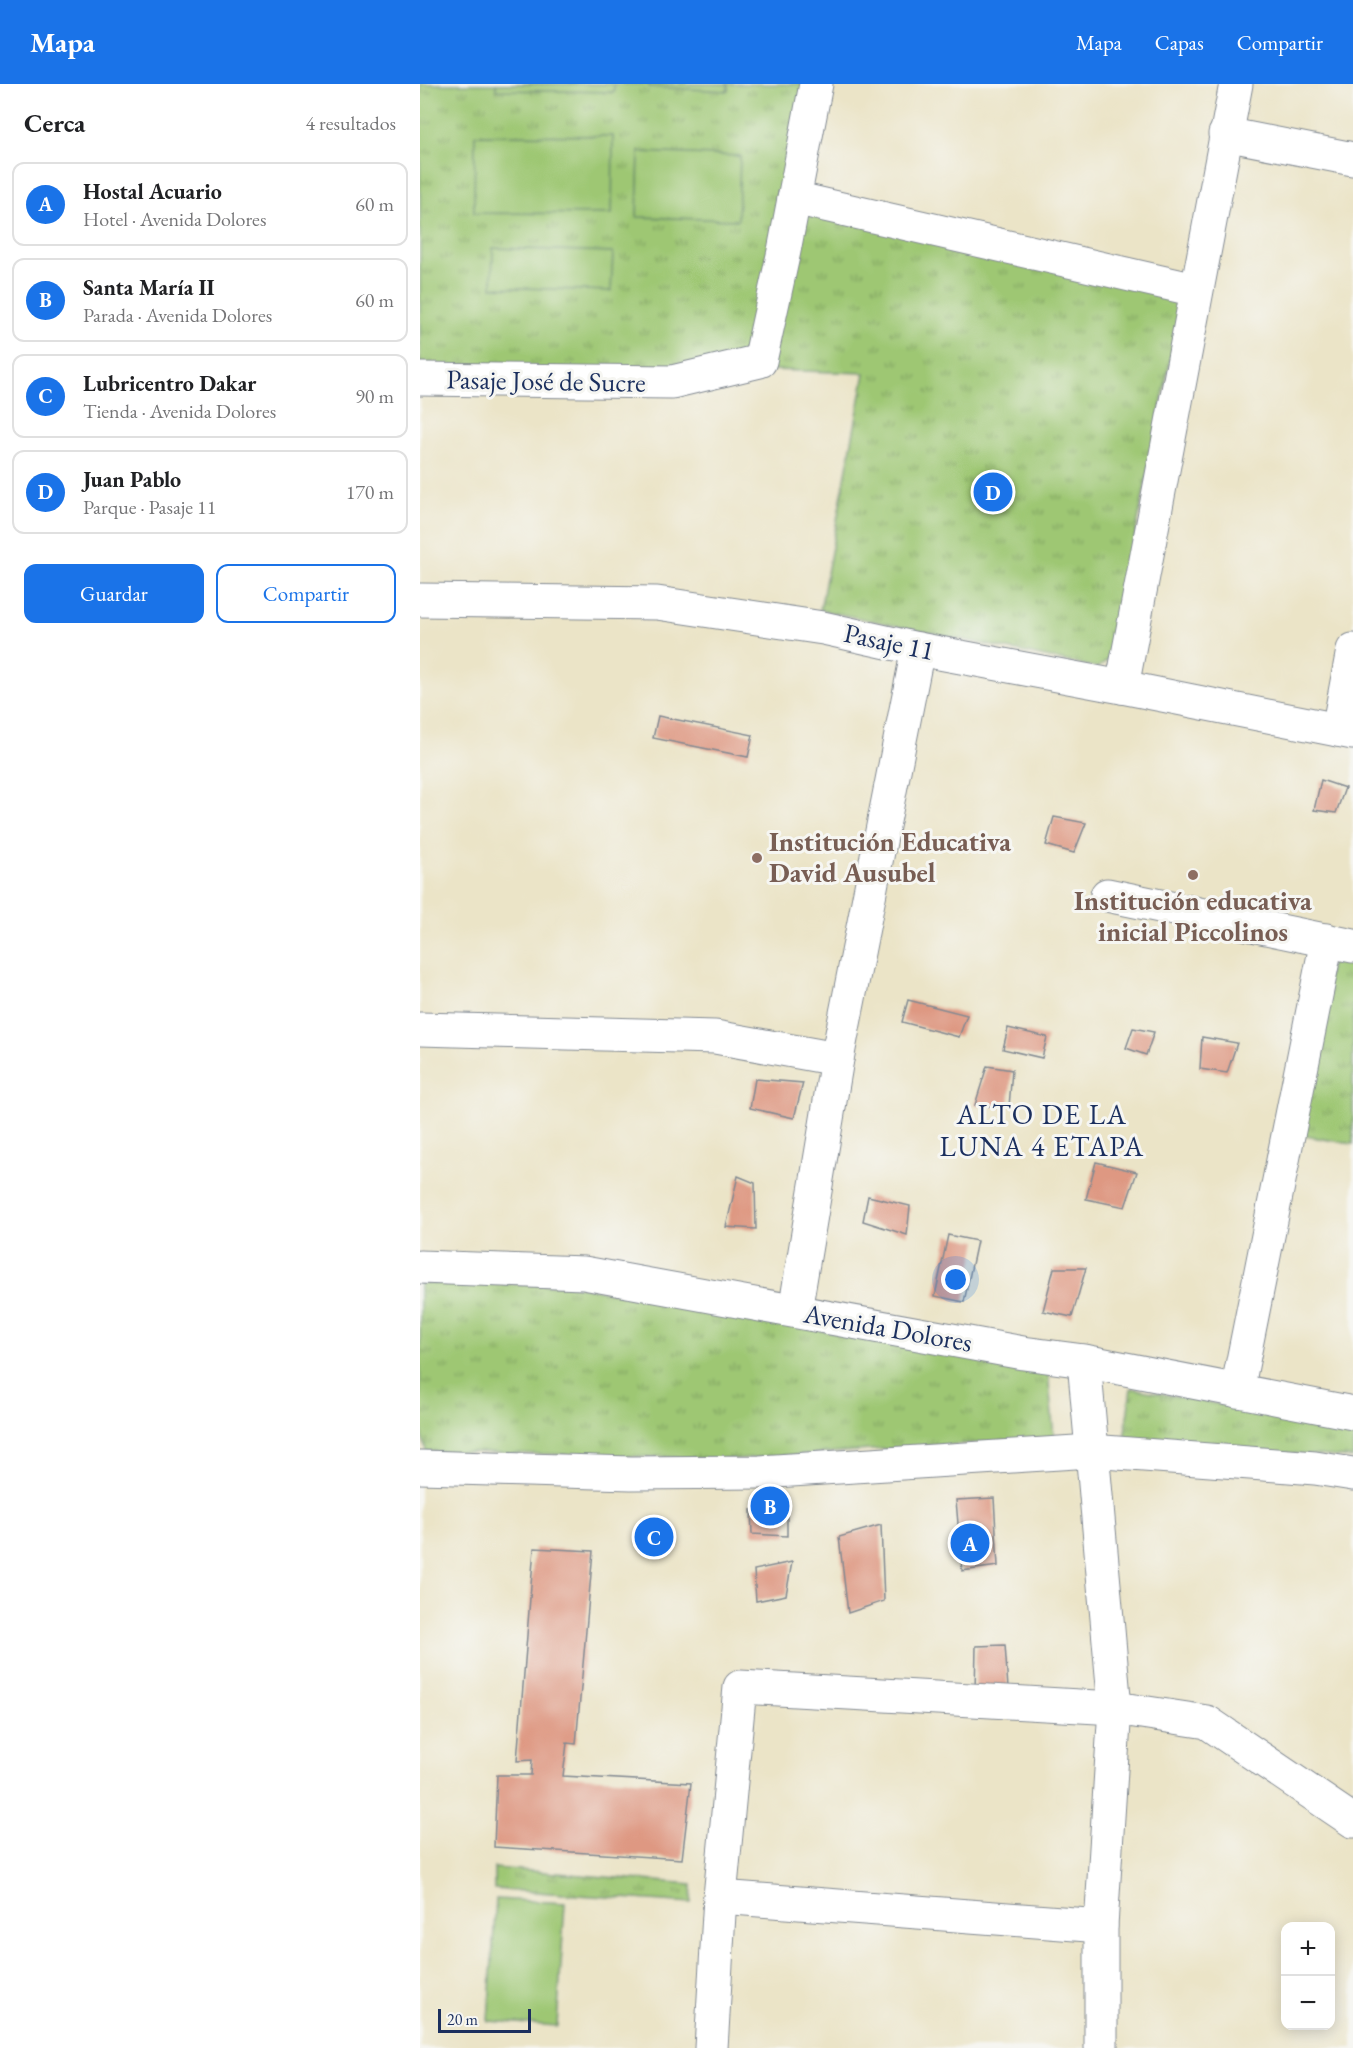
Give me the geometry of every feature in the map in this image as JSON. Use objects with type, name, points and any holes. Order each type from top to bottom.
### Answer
[{"type":"street","points":[[816,84],[794,198],[1196,290]]},
{"type":"street","points":[[1122,687],[1236,84]]},
{"type":"street","points":[[1225,134],[1353,159]]},
{"type":"street","name":"Pasaje José de Sucre","points":[[420,380],[672,382],[760,362],[794,198]]},
{"type":"street","name":"Pasaje 11","points":[[420,600],[657,603],[823,628],[918,649],[1345,732]]},
{"type":"street","points":[[795,1311],[837,1059],[918,649]]},
{"type":"street","points":[[1345,732],[1353,650]]},
{"type":"street","points":[[1107,895],[1340,943],[1237,1391]]},
{"type":"street","points":[[420,1029],[715,1037],[837,1059]]},
{"type":"street","name":"Avenida Dolores","points":[[420,1267],[584,1273],[1023,1353],[1084,1361],[1353,1413]]},
{"type":"street","points":[[1084,1361],[1114,1708],[1101,1926],[1101,2048]]},
{"type":"street","points":[[420,1467],[631,1473],[760,1472],[1091,1451],[1315,1468],[1353,1474]]},
{"type":"street","points":[[711,2048],[720,1897],[740,1687],[1114,1708],[1207,1722],[1353,1821]]},
{"type":"street","points":[[720,1897],[1101,1926]]},
{"type":"green space","points":[[420,84],[816,84],[791,203],[1183,295],[1111,657],[1098,668],[820,610],[865,373],[771,370],[420,373]]},
{"type":"green space","points":[[496,84],[614,84],[614,92],[496,90]]},
{"type":"green space","points":[[649,84],[728,84],[728,91],[649,87]]},
{"type":"green space","points":[[475,135],[613,136],[612,214],[474,213]]},
{"type":"green space","points":[[639,152],[740,156],[738,220],[637,217]]},
{"type":"green space","points":[[493,248],[613,252],[611,291],[492,287]]},
{"type":"green space","points":[[1332,956],[1353,960],[1353,1144],[1299,1135]]},
{"type":"green space","points":[[420,1283],[572,1285],[1048,1372],[1054,1438],[735,1459],[426,1451],[420,1424]]},
{"type":"green space","points":[[1131,1388],[1353,1429],[1353,1458],[1124,1440]]},
{"type":"green space","points":[[494,1868],[692,1884],[691,1903],[494,1889]]},
{"type":"green space","points":[[496,1899],[565,1903],[557,2026],[488,2021]]},
{"type":"building","points":[[658,716],[753,735],[748,757],[653,738]]},
{"type":"building","points":[[1321,780],[1345,788],[1336,813],[1314,810]]},
{"type":"building","points":[[1054,817],[1086,823],[1074,853],[1046,845]]},
{"type":"building","points":[[908,1000],[967,1015],[959,1037],[902,1022]]},
{"type":"building","points":[[1008,1028],[1047,1037],[1042,1058],[1003,1049]]},
{"type":"building","points":[[1133,1028],[1154,1032],[1146,1055],[1126,1048]]},
{"type":"building","points":[[1202,1037],[1237,1043],[1227,1073],[1200,1069]]},
{"type":"building","points":[[987,1066],[1012,1070],[1009,1107],[975,1105]]},
{"type":"building","points":[[755,1079],[803,1083],[794,1118],[750,1108]]},
{"type":"building","points":[[1096,1162],[1137,1172],[1125,1207],[1086,1199]]},
{"type":"building","points":[[738,1176],[755,1183],[756,1229],[726,1227]]},
{"type":"building","points":[[868,1196],[910,1206],[907,1235],[863,1221]]},
{"type":"building","points":[[948,1235],[977,1241],[964,1302],[935,1296]]},
{"type":"building","points":[[1054,1268],[1086,1268],[1072,1317],[1043,1311]]},
{"type":"building","points":[[994,1498],[998,1566],[962,1571],[956,1500]]},
{"type":"building","points":[[787,1504],[787,1536],[752,1534],[751,1510]]},
{"type":"building","points":[[881,1525],[884,1601],[848,1613],[839,1537]]},
{"type":"building","points":[[534,1548],[593,1551],[576,1744],[567,1743],[563,1776],[691,1783],[682,1859],[494,1847],[497,1775],[531,1775],[532,1760],[517,1761]]},
{"type":"building","points":[[792,1562],[786,1595],[756,1601],[754,1570]]},
{"type":"building","points":[[1005,1645],[1008,1688],[975,1692],[976,1646]]},
{"type":"place","name":"Juan Pablo","points":[[993,492]]},
{"type":"place","name":"Institución Educativa David Ausubel","points":[[757,858]]},
{"type":"place","name":"Institución educativa inicial Piccolinos","points":[[1193,875]]},
{"type":"place","name":"Santa María II","points":[[770,1506]]},
{"type":"place","name":"Lubricentro Dakar","points":[[654,1537]]},
{"type":"place","name":"Hostal Acuario","points":[[970,1543]]},
{"type":"district","name":"ALTO DE LA LUNA 4 ETAPA","points":[[1042,1130]]}]
